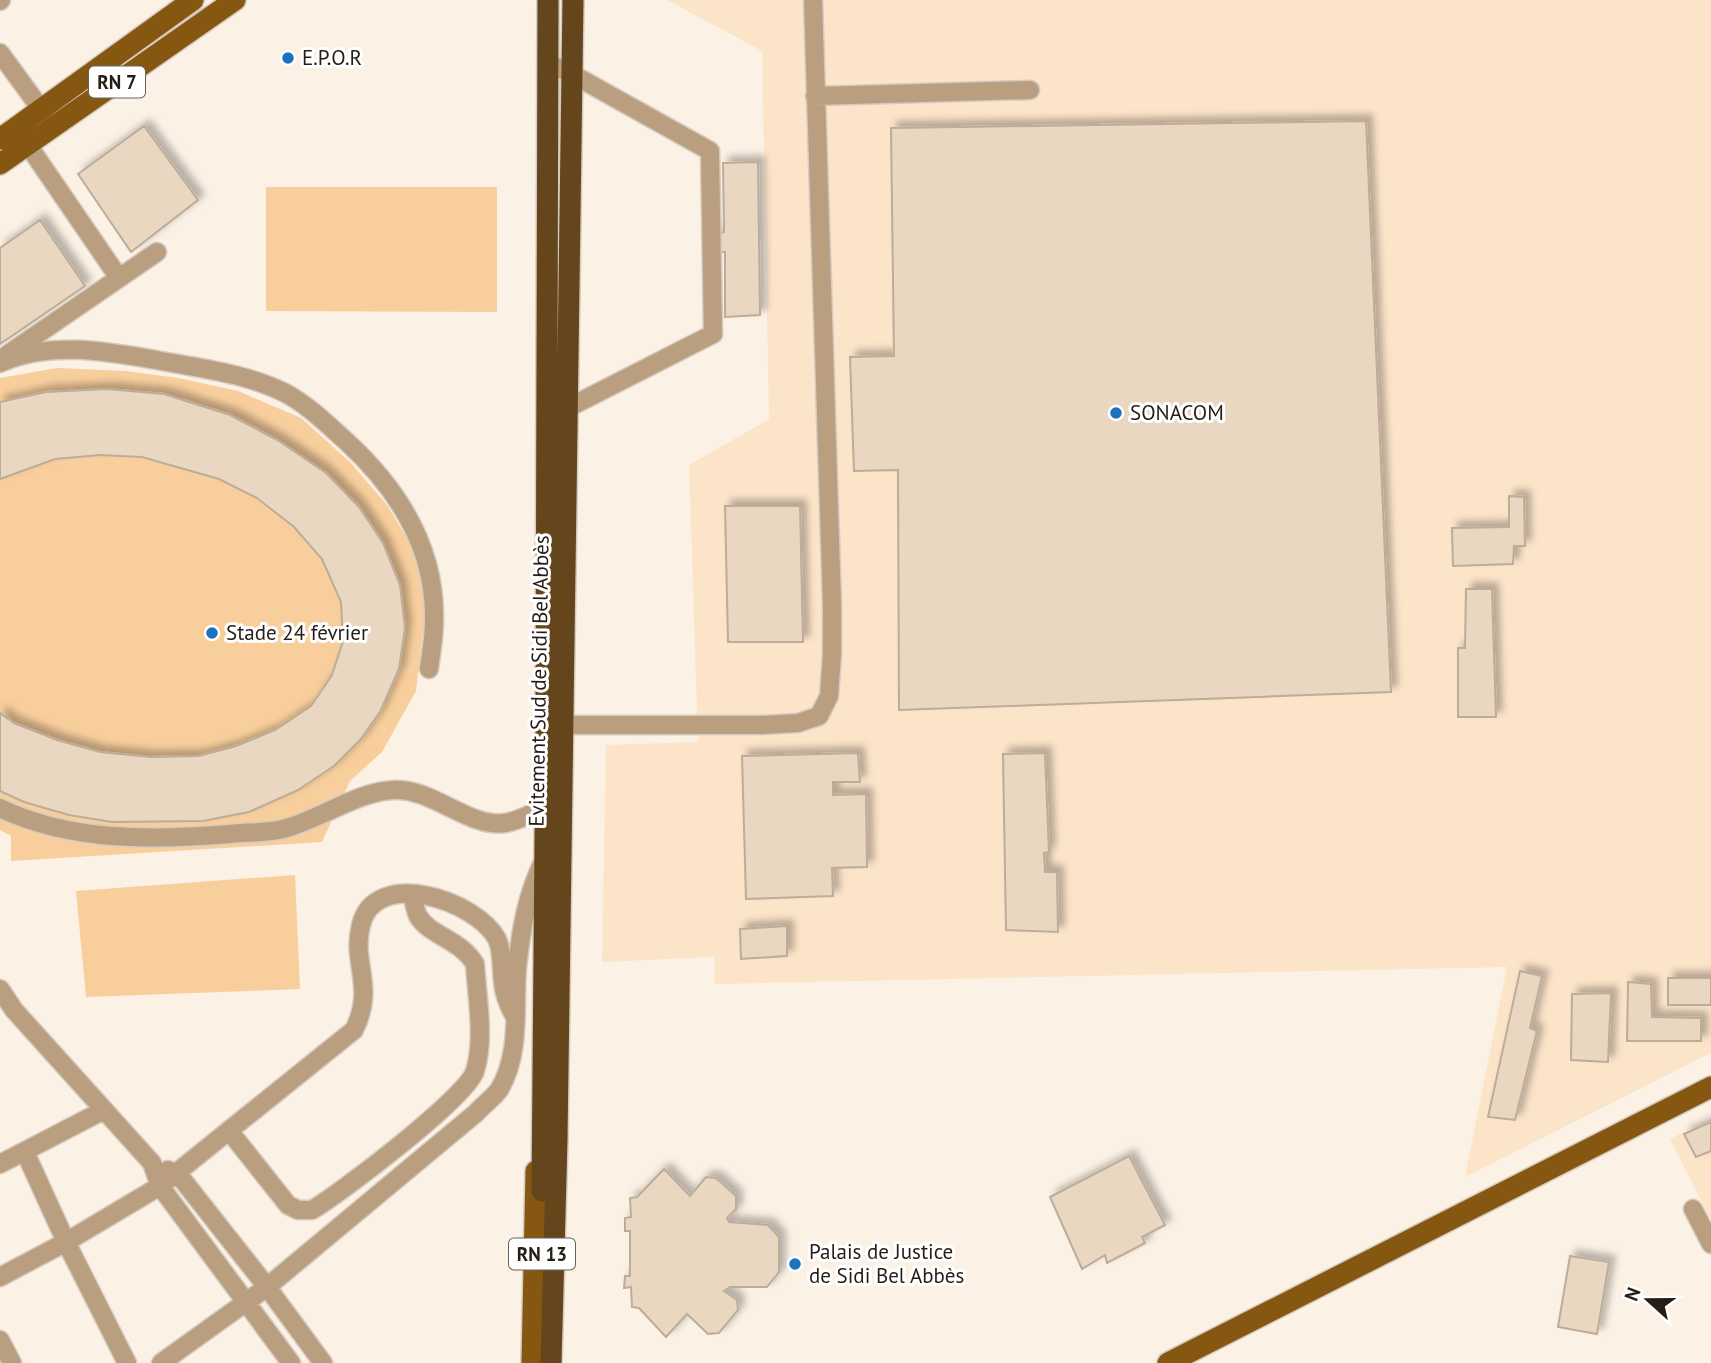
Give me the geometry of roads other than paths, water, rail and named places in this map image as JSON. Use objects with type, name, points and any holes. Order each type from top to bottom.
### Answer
[{"type":"highway","name":"Evitement Sud de Sidi Bel Abbès","points":[[548,0],[547,419],[555,725]]},
{"type":"highway","name":"Evitement Sud de Sidi Bel Abbès","points":[[551,1363],[550,834],[567,409],[573,0]]},
{"type":"highway","name":"RN 13","points":[[542,1363],[549,1142]]},
{"type":"main road","name":"RN 7","points":[[0,164],[28,145],[48,118],[193,0]]},
{"type":"main road","name":"RN 7","points":[[0,139],[48,118],[235,0]]},
{"type":"main road","points":[[1168,1363],[1711,1087]]},
{"type":"main road","points":[[532,1363],[536,1171],[549,1142]]},
{"type":"main road","points":[[549,1142],[562,1177],[561,1363]]},
{"type":"street","points":[[555,725],[798,723],[819,716],[829,696],[832,604],[813,0]]},
{"type":"street","points":[[0,53],[48,118]]},
{"type":"street","points":[[547,419],[713,334],[710,152],[548,63]]},
{"type":"street","points":[[815,96],[1030,90]]},
{"type":"street","points":[[28,145],[119,278]]},
{"type":"street","points":[[0,361],[157,252]]},
{"type":"street","points":[[0,361],[57,349],[119,354],[242,377],[288,394],[314,412],[365,459],[396,495],[415,528],[431,579],[434,621],[429,669]]},
{"type":"street","points":[[0,808],[23,819],[67,830],[117,837],[182,838],[284,829],[359,799],[393,790],[418,793],[485,822],[505,823],[550,834],[532,884],[524,919],[517,967],[513,1049],[508,1072],[498,1091],[476,1113],[267,1287],[161,1363]]},
{"type":"street","points":[[230,1132],[288,1205],[298,1210],[313,1210],[431,1119],[460,1092],[474,1074],[480,1049],[475,964],[468,952],[417,915],[412,894]]},
{"type":"street","points":[[0,1277],[66,1242],[178,1174],[355,1030],[364,1005],[360,927],[372,903],[396,895],[425,894],[473,915],[497,939],[506,1001],[515,1017]]},
{"type":"street","points":[[0,989],[7,1006],[152,1163],[160,1186],[291,1363]]},
{"type":"street","points":[[0,1164],[104,1110]]},
{"type":"street","points":[[25,1152],[66,1242],[127,1363]]},
{"type":"street","points":[[152,1163],[178,1174],[323,1363]]},
{"type":"street","points":[[1692,1209],[1711,1244]]},
{"type":"street","points":[[0,1340],[12,1363]]},
{"type":"place","name":"E.P.O.R","points":[[288,58]]},
{"type":"place","name":"SONACOM","points":[[1116,413]]},
{"type":"place","name":"Stade 24 février","points":[[212,633]]},
{"type":"place","name":"Palais de Justice de Sidi Bel Abbès","points":[[795,1264]]}]
